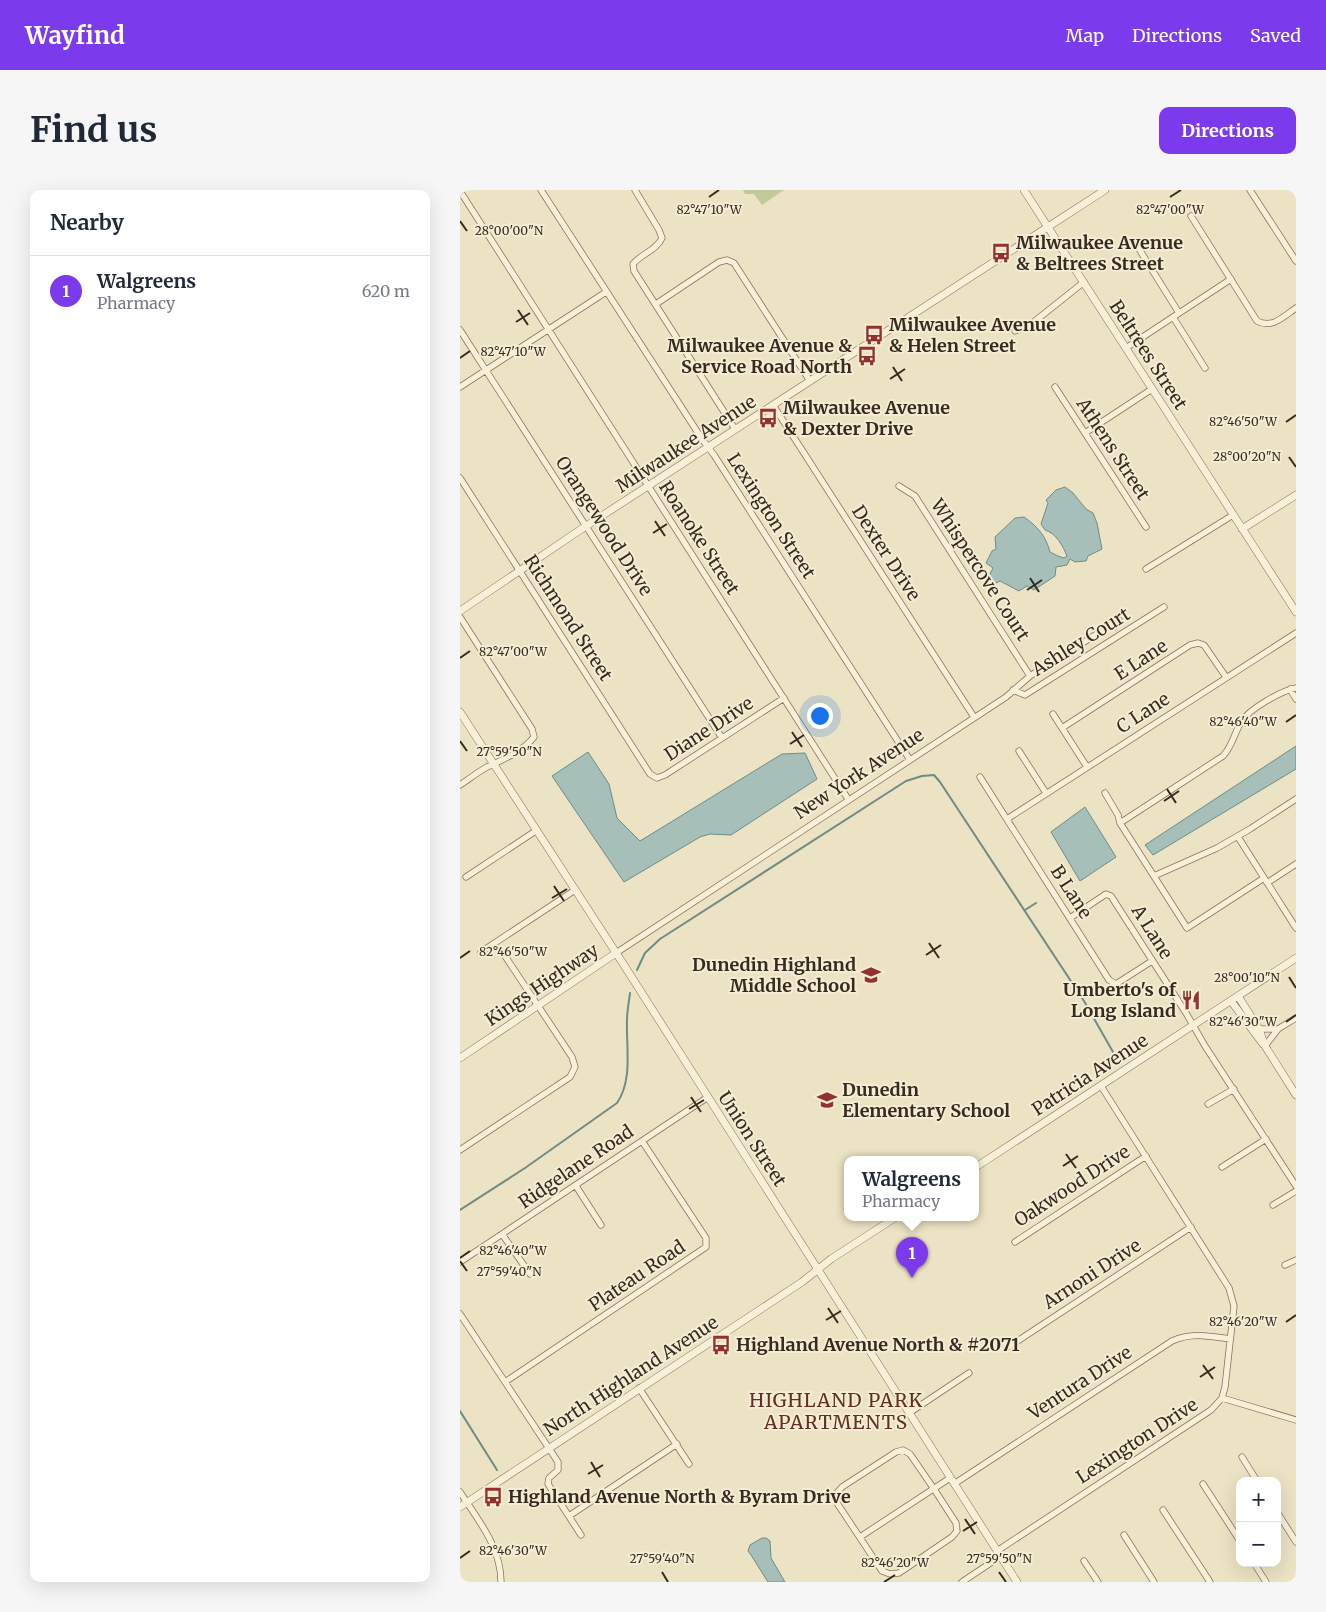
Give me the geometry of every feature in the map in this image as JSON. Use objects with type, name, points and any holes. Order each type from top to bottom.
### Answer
[{"type":"street","name":"Lexington Street","points":[[541,190],[910,760]]},
{"type":"street","points":[[635,190],[662,238],[660,244],[637,259],[633,264],[634,271],[736,429]]},
{"type":"street","name":"Beltrees Street","points":[[1024,190],[1296,612]]},
{"type":"street","name":"Milwaukee Avenue","points":[[460,611],[586,526],[1105,190]]},
{"type":"street","points":[[1250,190],[1296,261]]},
{"type":"street","name":"Roanoke Street","points":[[460,192],[848,799]]},
{"type":"street","points":[[1191,216],[1257,321],[1268,324],[1274,323],[1296,308]]},
{"type":"street","points":[[1139,250],[1179,314]]},
{"type":"street","points":[[656,304],[720,262],[727,260],[734,263],[810,381]]},
{"type":"street","points":[[1126,348],[1232,279]]},
{"type":"street","points":[[1015,331],[1030,325],[1084,282]]},
{"type":"street","points":[[460,387],[606,292]]},
{"type":"street","points":[[1173,317],[1205,368]]},
{"type":"street","name":"Orangewood Drive","points":[[460,330],[722,738]]},
{"type":"street","name":"Athens Street","points":[[1055,387],[1146,527]]},
{"type":"street","points":[[1085,433],[1152,389]]},
{"type":"street","name":"Dexter Drive","points":[[773,406],[974,717]]},
{"type":"street","name":"Richmond Street","points":[[460,478],[650,774]]},
{"type":"street","name":"Whispercove Court","points":[[899,486],[915,496],[1030,676]]},
{"type":"street","points":[[1242,529],[1296,495]]},
{"type":"street","points":[[1146,569],[1233,514]]},
{"type":"street","name":"Ashley Court","points":[[1013,690],[1025,695],[1164,607]]},
{"type":"street","points":[[460,617],[532,729],[534,737],[528,744],[460,785]]},
{"type":"street","name":"New York Avenue","points":[[616,953],[910,760],[1013,690],[1030,676],[1119,620]]},
{"type":"street","name":"C Lane","points":[[1007,819],[1296,633]]},
{"type":"street","name":"E Lane","points":[[1062,728],[1190,645],[1198,643],[1204,645],[1226,677]]},
{"type":"street","points":[[1120,823],[1222,756],[1231,745],[1244,718],[1284,691],[1293,688],[1296,699]]},
{"type":"street","name":"Diane Drive","points":[[650,774],[657,778],[665,775],[784,698]]},
{"type":"street","name":"Union Street","points":[[460,712],[576,890],[1017,1582]]},
{"type":"street","points":[[1053,714],[1087,766]]},
{"type":"street","points":[[1019,751],[1046,793]]},
{"type":"street","name":"B Lane","points":[[980,777],[1112,983],[1116,984],[1152,961]]},
{"type":"street","points":[[1105,793],[1118,814],[1120,823],[1187,928],[1296,864]]},
{"type":"street","points":[[1154,876],[1200,857],[1238,837],[1296,799]]},
{"type":"street","points":[[466,877],[537,830]]},
{"type":"street","points":[[1238,837],[1296,928]]},
{"type":"street","points":[[481,952],[576,890]]},
{"type":"street","name":"A Lane","points":[[1070,918],[1106,894],[1111,896],[1296,1186]]},
{"type":"street","name":"Kings Highway","points":[[460,1058],[616,953]]},
{"type":"street","points":[[460,1150],[570,1077],[575,1068],[572,1057],[505,956]]},
{"type":"street","name":"Patricia Avenue","points":[[979,1165],[1296,958]]},
{"type":"street","points":[[1238,996],[1259,1029],[1265,1046]]},
{"type":"street","points":[[1230,1001],[1265,1046],[1296,1095]]},
{"type":"street","points":[[1265,1046],[1278,1029],[1296,1018]]},
{"type":"street","points":[[1259,1029],[1278,1029]]},
{"type":"street","name":"Lexington Drive","points":[[962,1582],[999,1554],[1211,1410],[1222,1398],[1225,1387],[1234,1306],[1233,1297],[1191,1227],[1101,1086]]},
{"type":"street","points":[[1208,1104],[1234,1089]]},
{"type":"street","name":"Ridgelane Road","points":[[460,1262],[708,1097]]},
{"type":"street","points":[[1222,1167],[1266,1139]]},
{"type":"street","name":"Plateau Road","points":[[505,1382],[706,1247],[706,1238],[642,1141]]},
{"type":"street","name":"Oakwood Drive","points":[[1015,1242],[1146,1156]]},
{"type":"street","points":[[576,1186],[601,1225]]},
{"type":"street","points":[[1273,1205],[1296,1191]]},
{"type":"street","points":[[818,1270],[890,1221]]},
{"type":"street","name":"Arnoni Drive","points":[[1010,1346],[1191,1227]]},
{"type":"street","points":[[502,1234],[530,1274]]},
{"type":"street","points":[[1285,1266],[1296,1260]]},
{"type":"street","name":"North Highland Avenue","points":[[460,1507],[818,1270]]},
{"type":"street","points":[[460,1314],[559,1465],[558,1470],[549,1478],[548,1484],[581,1535]]},
{"type":"street","name":"Ventura Drive","points":[[860,1538],[934,1488],[952,1481],[1172,1341],[1183,1336],[1195,1335],[1230,1339]]},
{"type":"street","points":[[909,1413],[969,1373]]},
{"type":"street","points":[[639,1388],[690,1464]]},
{"type":"street","points":[[1222,1398],[1296,1420]]},
{"type":"street","points":[[569,1516],[677,1444]]},
{"type":"street","points":[[903,1450],[910,1454],[934,1488],[956,1523],[957,1531],[952,1537],[899,1573],[890,1574],[882,1571],[837,1503],[836,1494],[842,1487],[896,1452],[903,1450]]},
{"type":"street","points":[[1242,1457],[1254,1477]]},
{"type":"street","points":[[1203,1484],[1236,1535]]},
{"type":"street","points":[[460,1492],[491,1540],[498,1556],[501,1582]]},
{"type":"street","points":[[1163,1510],[1210,1582]]},
{"type":"street","points":[[1281,1518],[1296,1542]]},
{"type":"street","points":[[1124,1535],[1154,1582]]},
{"type":"street","points":[[1084,1561],[1098,1582]]},
{"type":"street","points":[[1257,1567],[1266,1582]]},
{"type":"green space","points":[[743,190],[784,190],[762,205],[754,194],[745,194]]},
{"type":"water","points":[[1065,487],[1073,493],[1086,509],[1093,513],[1102,549],[1088,556],[1086,561],[1075,562],[1070,559],[1067,565],[1056,567],[1055,576],[1034,590],[1027,586],[1019,591],[1000,581],[992,585],[989,576],[993,568],[986,563],[992,551],[996,549],[995,537],[1015,518],[1024,517],[1033,524],[1043,536],[1050,552],[1064,558],[1067,556],[1059,540],[1045,530],[1041,524],[1048,503],[1046,500],[1056,490]]},
{"type":"water","points":[[1296,746],[1296,769],[1153,855],[1145,845]]},
{"type":"water","points":[[588,752],[609,784],[617,818],[640,841],[782,754],[805,753],[817,779],[731,835],[710,834],[700,837],[624,882],[552,776]]},
{"type":"water","points":[[1085,807],[1116,857],[1080,881],[1051,832]]},
{"type":"water","points":[[762,1538],[770,1541],[771,1558],[785,1582],[768,1582],[748,1551],[750,1545]]},
{"type":"waterway","points":[[637,970],[645,953],[660,939],[906,781],[922,776],[934,775],[1084,1001],[1113,1052]]},
{"type":"waterway","points":[[1025,910],[1036,903]]},
{"type":"waterway","points":[[460,1210],[525,1168],[617,1103],[622,1094],[627,1074],[627,1017],[630,993]]},
{"type":"waterway","points":[[460,1411],[497,1470]]},
{"type":"place","name":"Milwaukee Avenue & Beltrees Street","points":[[1001,253]]},
{"type":"place","name":"Milwaukee Avenue & Helen Street","points":[[874,335]]},
{"type":"place","name":"Milwaukee Avenue & Service Road North","points":[[867,356]]},
{"type":"place","name":"Milwaukee Avenue & Dexter Drive","points":[[768,418]]},
{"type":"place","name":"Dunedin Highland Middle School","points":[[871,975]]},
{"type":"place","name":"Umberto's of Long Island","points":[[1191,1000]]},
{"type":"place","name":"Dunedin Elementary School","points":[[827,1100]]},
{"type":"place","name":"Walgreens","points":[[912,1278]]},
{"type":"place","name":"Highland Avenue North & #2071","points":[[721,1345]]},
{"type":"place","name":"Highland Avenue North & Byram Drive","points":[[493,1497]]},
{"type":"district","name":"HIGHLAND PARK APARTMENTS","points":[[836,1411]]}]
